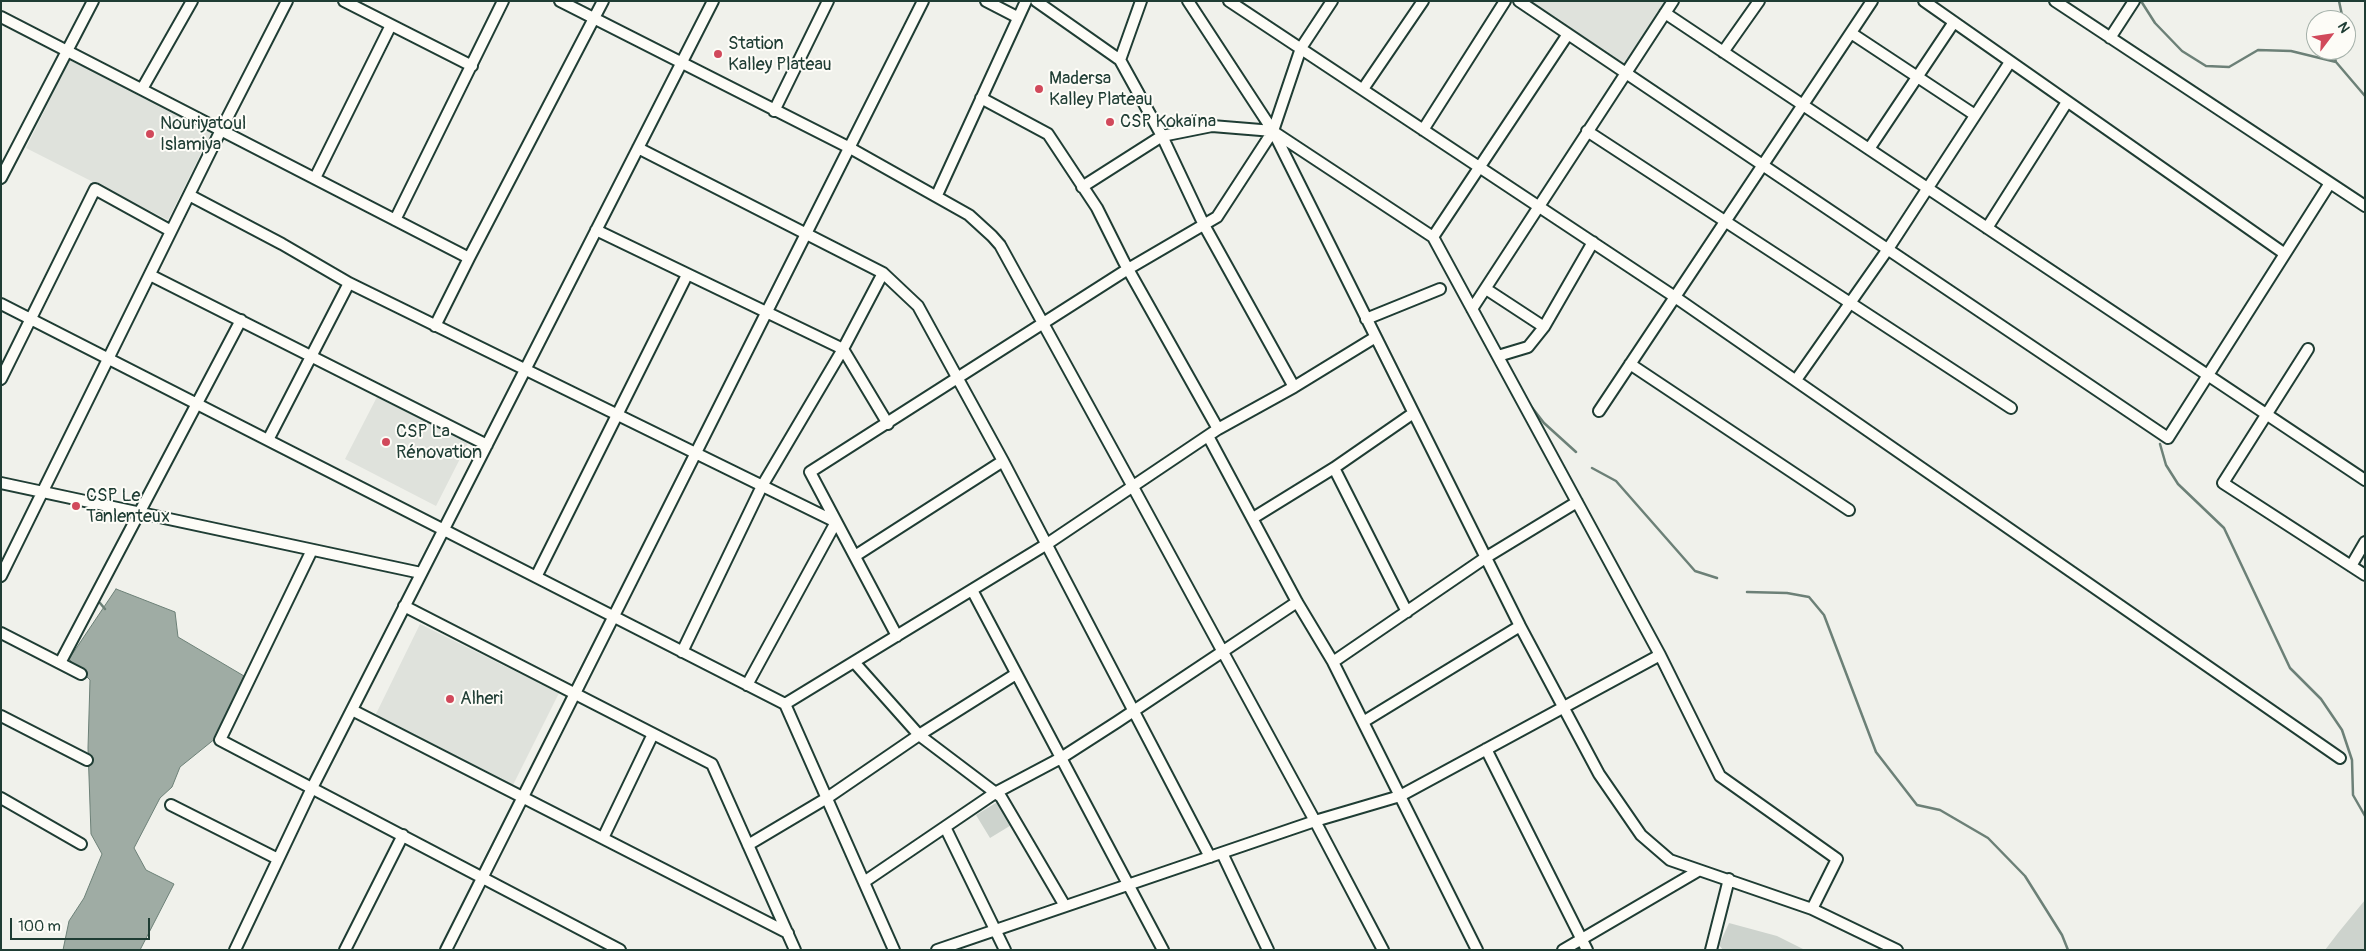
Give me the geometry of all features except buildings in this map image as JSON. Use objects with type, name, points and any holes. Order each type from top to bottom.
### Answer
[{"type":"street","points":[[1,178],[92,1]]},
{"type":"street","points":[[142,89],[192,1]]},
{"type":"street","points":[[1,576],[221,130],[287,1]]},
{"type":"street","points":[[344,1],[472,66]]},
{"type":"street","points":[[396,220],[503,1]]},
{"type":"street","points":[[560,1],[850,148],[937,195],[973,217],[1000,245],[1315,821],[1383,950]]},
{"type":"street","points":[[435,326],[468,258],[603,1]]},
{"type":"street","points":[[234,950],[312,788],[713,1]]},
{"type":"street","points":[[774,111],[828,1]]},
{"type":"street","points":[[446,950],[923,1]]},
{"type":"street","points":[[986,1],[1017,17]]},
{"type":"street","points":[[937,195],[1017,17],[1026,1]]},
{"type":"street","points":[[1036,1],[1120,60],[1162,136],[1204,225],[1294,387]]},
{"type":"street","points":[[1120,60],[1141,1]]},
{"type":"street","points":[[1188,1],[1273,131],[1484,558],[1604,782],[1641,835],[1670,860],[1812,909],[1897,950]]},
{"type":"street","points":[[897,636],[810,472],[1044,325],[1128,269],[1217,217],[1273,131],[1301,48],[1332,1]]},
{"type":"street","points":[[1363,89],[1423,1]]},
{"type":"street","points":[[1423,130],[1505,1]]},
{"type":"street","points":[[1520,1],[2168,438],[2330,183]]},
{"type":"street","points":[[1472,309],[1538,205],[1673,1]]},
{"type":"street","points":[[1723,52],[1759,1]]},
{"type":"street","points":[[1599,411],[1872,1]]},
{"type":"street","points":[[1924,1],[2285,254]]},
{"type":"street","points":[[2055,1],[2365,206]]},
{"type":"street","points":[[2110,38],[2134,1]]},
{"type":"street","points":[[1231,2],[1675,297],[2340,758]]},
{"type":"street","points":[[1665,13],[2365,480]]},
{"type":"street","points":[[1,17],[468,258]]},
{"type":"street","points":[[1869,149],[1954,22]]},
{"type":"street","points":[[315,178],[391,25]]},
{"type":"street","points":[[1851,33],[1975,115]]},
{"type":"street","points":[[1434,237],[1568,34]]},
{"type":"street","points":[[1796,380],[1888,249],[2010,62]]},
{"type":"street","points":[[981,98],[1048,134],[1097,208],[1128,269],[1218,429]]},
{"type":"street","points":[[1987,228],[2067,102]]},
{"type":"street","points":[[1082,187],[1162,136],[1212,126],[1273,131],[1434,237],[1660,655],[1720,776],[1837,859],[1812,909]]},
{"type":"street","points":[[1587,131],[2011,408]]},
{"type":"street","points":[[638,148],[883,274],[918,306],[1047,544],[1210,857]]},
{"type":"street","points":[[1,379],[94,189],[171,231]]},
{"type":"street","points":[[189,195],[282,244],[349,283],[836,522]]},
{"type":"street","points":[[596,230],[843,349],[888,424]]},
{"type":"street","points":[[1498,356],[1528,347],[1544,327],[1593,242]]},
{"type":"street","points":[[682,652],[762,486],[843,349],[883,274]]},
{"type":"street","points":[[150,275],[487,445]]},
{"type":"street","points":[[536,577],[687,275]]},
{"type":"street","points":[[268,440],[349,283]]},
{"type":"street","points":[[1366,319],[1440,289]]},
{"type":"street","points":[[1486,289],[1544,327]]},
{"type":"street","points":[[1,304],[785,704],[894,950]]},
{"type":"street","points":[[60,663],[241,320]]},
{"type":"street","points":[[785,704],[1047,544],[1218,429],[1294,387],[1374,338]]},
{"type":"street","points":[[2308,349],[2223,483],[2365,575]]},
{"type":"street","points":[[1630,364],[1849,510]]},
{"type":"street","points":[[1253,518],[1334,468],[1412,414]]},
{"type":"street","points":[[1208,436],[1297,602],[1333,662],[1477,950]]},
{"type":"street","points":[[855,556],[1003,461]]},
{"type":"street","points":[[1334,468],[1407,612]]},
{"type":"street","points":[[1,483],[139,511],[421,573]]},
{"type":"street","points":[[1333,662],[1484,558],[1577,502]]},
{"type":"street","points":[[747,685],[836,522]]},
{"type":"street","points":[[2351,566],[2365,542]]},
{"type":"street","points":[[312,550],[220,740],[620,950]]},
{"type":"street","points":[[972,590],[1162,950]]},
{"type":"street","points":[[864,882],[995,793],[1061,758],[1297,602]]},
{"type":"street","points":[[404,606],[712,764],[795,950]]},
{"type":"street","points":[[1363,722],[1520,626]]},
{"type":"street","points":[[1,633],[81,674]]},
{"type":"street","points":[[937,950],[1315,821],[1400,796],[1660,655]]},
{"type":"street","points":[[854,662],[919,735],[1001,796],[1065,906]]},
{"type":"street","points":[[748,845],[828,798],[919,735],[1016,674]]},
{"type":"street","points":[[352,710],[788,933]]},
{"type":"street","points":[[1,716],[87,760]]},
{"type":"street","points":[[603,838],[653,734]]},
{"type":"street","points":[[1486,749],[1587,950]]},
{"type":"street","points":[[1,798],[81,844]]},
{"type":"street","points":[[171,805],[278,859]]},
{"type":"street","points":[[944,827],[1005,950]]},
{"type":"street","points":[[345,950],[403,835]]},
{"type":"street","points":[[1222,853],[1268,950]]},
{"type":"street","points":[[1562,950],[1698,871]]},
{"type":"street","points":[[1711,950],[1729,879]]},
{"type":"shaded area","points":[[1531,1],[1666,1],[1624,64]]},
{"type":"shaded area","points":[[70,59],[212,131],[168,220],[26,148]]},
{"type":"shaded area","points":[[378,395],[469,441],[436,506],[345,459]]},
{"type":"shaded area","points":[[116,589],[175,612],[178,637],[244,676],[216,738],[180,767],[172,787],[160,798],[134,848],[146,870],[174,884],[140,950],[63,950],[69,921],[84,898],[102,854],[91,834],[88,748],[90,680],[69,659]]},
{"type":"shaded area","points":[[420,624],[559,693],[512,787],[374,718]]},
{"type":"shaded area","points":[[999,801],[1013,824],[990,838],[976,815]]},
{"type":"shaded area","points":[[2365,900],[2365,950],[2325,950],[2338,933]]},
{"type":"shaded area","points":[[1729,923],[1777,936],[1805,950],[1723,950],[1719,945]]},
{"type":"waterway","points":[[2141,1],[2155,23],[2182,51],[2206,66],[2229,67],[2258,50],[2291,51],[2336,62]]},
{"type":"waterway","points":[[2339,1],[2341,10]]},
{"type":"waterway","points":[[2335,60],[2365,96]]},
{"type":"waterway","points":[[1527,401],[1544,423],[1576,452]]},
{"type":"waterway","points":[[2160,444],[2166,465],[2178,484],[2224,528],[2290,668],[2321,699],[2342,730],[2352,760],[2353,795],[2365,816]]},
{"type":"waterway","points":[[1592,468],[1616,481],[1695,571],[1717,578]]},
{"type":"waterway","points":[[1747,592],[1787,593],[1809,597],[1824,615],[1876,752],[1917,805],[1940,810],[1988,838],[2025,876],[2062,935],[2068,950]]},
{"type":"waterway","points":[[100,603],[105,609]]},
{"type":"place","name":"Station Kalley Plateau","points":[[718,54]]},
{"type":"place","name":"Madersa Kalley Plateau","points":[[1039,89]]},
{"type":"place","name":"CSP Kokaïna","points":[[1110,122]]},
{"type":"place","name":"Nouriyatoul Islamiya","points":[[150,134]]},
{"type":"place","name":"CSP La Rénovation","points":[[386,442]]},
{"type":"place","name":"CSP Le Tanlenteux","points":[[76,506]]},
{"type":"place","name":"Alheri","points":[[450,699]]}]
